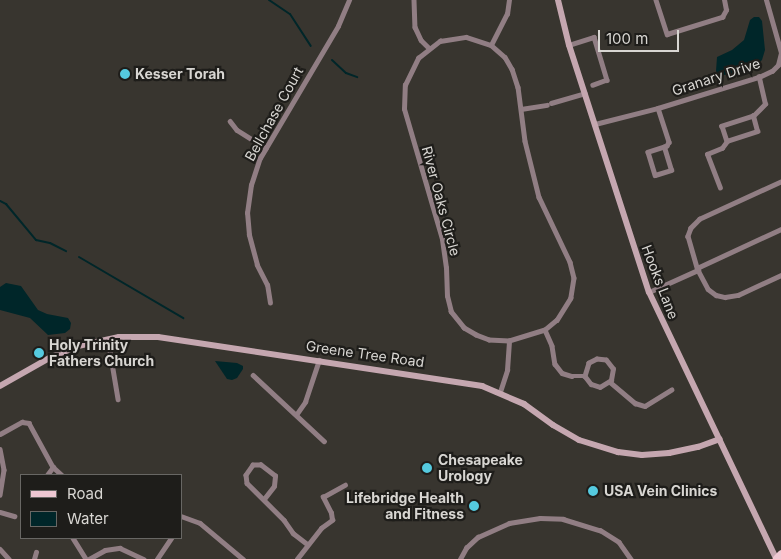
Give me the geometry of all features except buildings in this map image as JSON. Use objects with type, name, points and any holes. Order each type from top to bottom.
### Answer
[{"type":"street","name":"Bellchase Court","points":[[270,303],[267,284],[253,254],[247,213],[251,185],[266,148],[338,26],[349,0]]},
{"type":"street","points":[[414,0],[415,27],[421,40],[429,48]]},
{"type":"street","points":[[491,45],[507,14],[509,0]]},
{"type":"street","name":"Hooks Lane","points":[[558,0],[569,44],[649,292],[666,332],[778,558]]},
{"type":"street","points":[[656,0],[667,34],[722,17],[726,10],[724,0]]},
{"type":"street","name":"Granary Drive","points":[[595,124],[658,108],[759,77],[776,68],[780,58],[780,47],[766,0]]},
{"type":"street","name":"River Oaks Circle","points":[[460,37],[491,45],[505,57],[517,82],[526,149],[539,197],[570,262],[574,278],[571,298],[567,308],[557,320],[545,330],[509,341],[489,340],[470,332],[455,318],[448,305],[442,240],[406,119],[404,102],[410,71],[418,58],[429,48],[440,41],[460,37]]},
{"type":"street","points":[[569,44],[594,37],[607,80],[593,85]]},
{"type":"street","points":[[727,141],[722,126],[753,116],[765,104],[759,77]]},
{"type":"street","points":[[521,109],[549,104],[585,93]]},
{"type":"street","points":[[658,108],[669,142],[664,147],[648,152],[655,175],[671,170],[664,147]]},
{"type":"street","points":[[720,188],[707,154],[722,148],[727,141],[757,131],[753,116]]},
{"type":"street","points":[[230,121],[244,136],[266,148]]},
{"type":"street","points":[[781,182],[694,224],[688,236],[697,269],[712,293],[726,298],[738,295],[781,275]]},
{"type":"street","points":[[649,292],[781,229]]},
{"type":"street","points":[[545,330],[559,371],[572,376],[585,376]]},
{"type":"street","name":"Greene Tree Road","points":[[0,386],[63,352],[108,339],[134,336],[166,338],[470,383],[500,392],[524,404],[572,436],[611,450],[658,455],[691,449],[720,439]]},
{"type":"street","points":[[108,339],[118,399]]},
{"type":"street","points":[[500,392],[507,370],[509,341]]},
{"type":"street","points":[[602,359],[609,362],[613,369],[610,382],[603,386],[596,386],[589,382],[585,376],[589,363],[602,359]]},
{"type":"street","points":[[296,415],[305,402],[319,360]]},
{"type":"street","points":[[253,375],[324,441]]},
{"type":"street","points":[[610,382],[635,403],[645,406],[671,390]]},
{"type":"street","points":[[0,434],[22,422],[29,423],[53,468],[61,474]]},
{"type":"street","points":[[0,449],[4,470],[0,494]]},
{"type":"street","points":[[264,499],[274,486],[275,476],[261,464],[253,465],[248,470],[246,479],[264,499],[284,520],[293,533],[307,544]]},
{"type":"street","points":[[48,474],[53,468]]},
{"type":"street","points":[[297,559],[321,528],[332,520],[331,513],[323,497],[345,485]]},
{"type":"street","points":[[0,512],[14,516]]},
{"type":"street","points":[[182,516],[200,523],[243,559]]},
{"type":"street","points":[[460,559],[466,548],[478,537],[508,524],[540,518],[564,519],[600,530],[619,542],[631,559]]},
{"type":"street","points":[[74,539],[88,559],[106,550],[120,548],[144,559]]},
{"type":"street","points":[[157,559],[170,539]]},
{"type":"street","points":[[0,549],[9,559]]},
{"type":"street","points":[[34,559],[36,552]]},
{"type":"water","points":[[754,17],[759,17],[762,21],[765,50],[762,60],[754,67],[741,72],[718,76],[716,71],[717,57],[732,50],[744,40],[750,20]]},
{"type":"water","points":[[6,283],[21,286],[38,310],[47,314],[68,318],[71,323],[70,329],[65,333],[48,335],[30,318],[0,310],[0,287]]},
{"type":"water","points":[[215,361],[237,363],[243,366],[243,369],[237,378],[227,379]]},
{"type":"waterway","points":[[269,0],[290,14],[311,46]]},
{"type":"waterway","points":[[332,60],[346,73],[357,77]]},
{"type":"waterway","points":[[0,201],[6,204],[36,240],[50,243],[66,251]]},
{"type":"waterway","points":[[79,257],[183,318]]},
{"type":"place","name":"Kesser Torah","points":[[125,74]]},
{"type":"place","name":"Holy Trinity Fathers Church","points":[[39,353]]},
{"type":"place","name":"Chesapeake Urology","points":[[427,468]]},
{"type":"place","name":"USA Vein Clinics","points":[[593,491]]},
{"type":"place","name":"Lifebridge Health and Fitness","points":[[474,506]]}]
